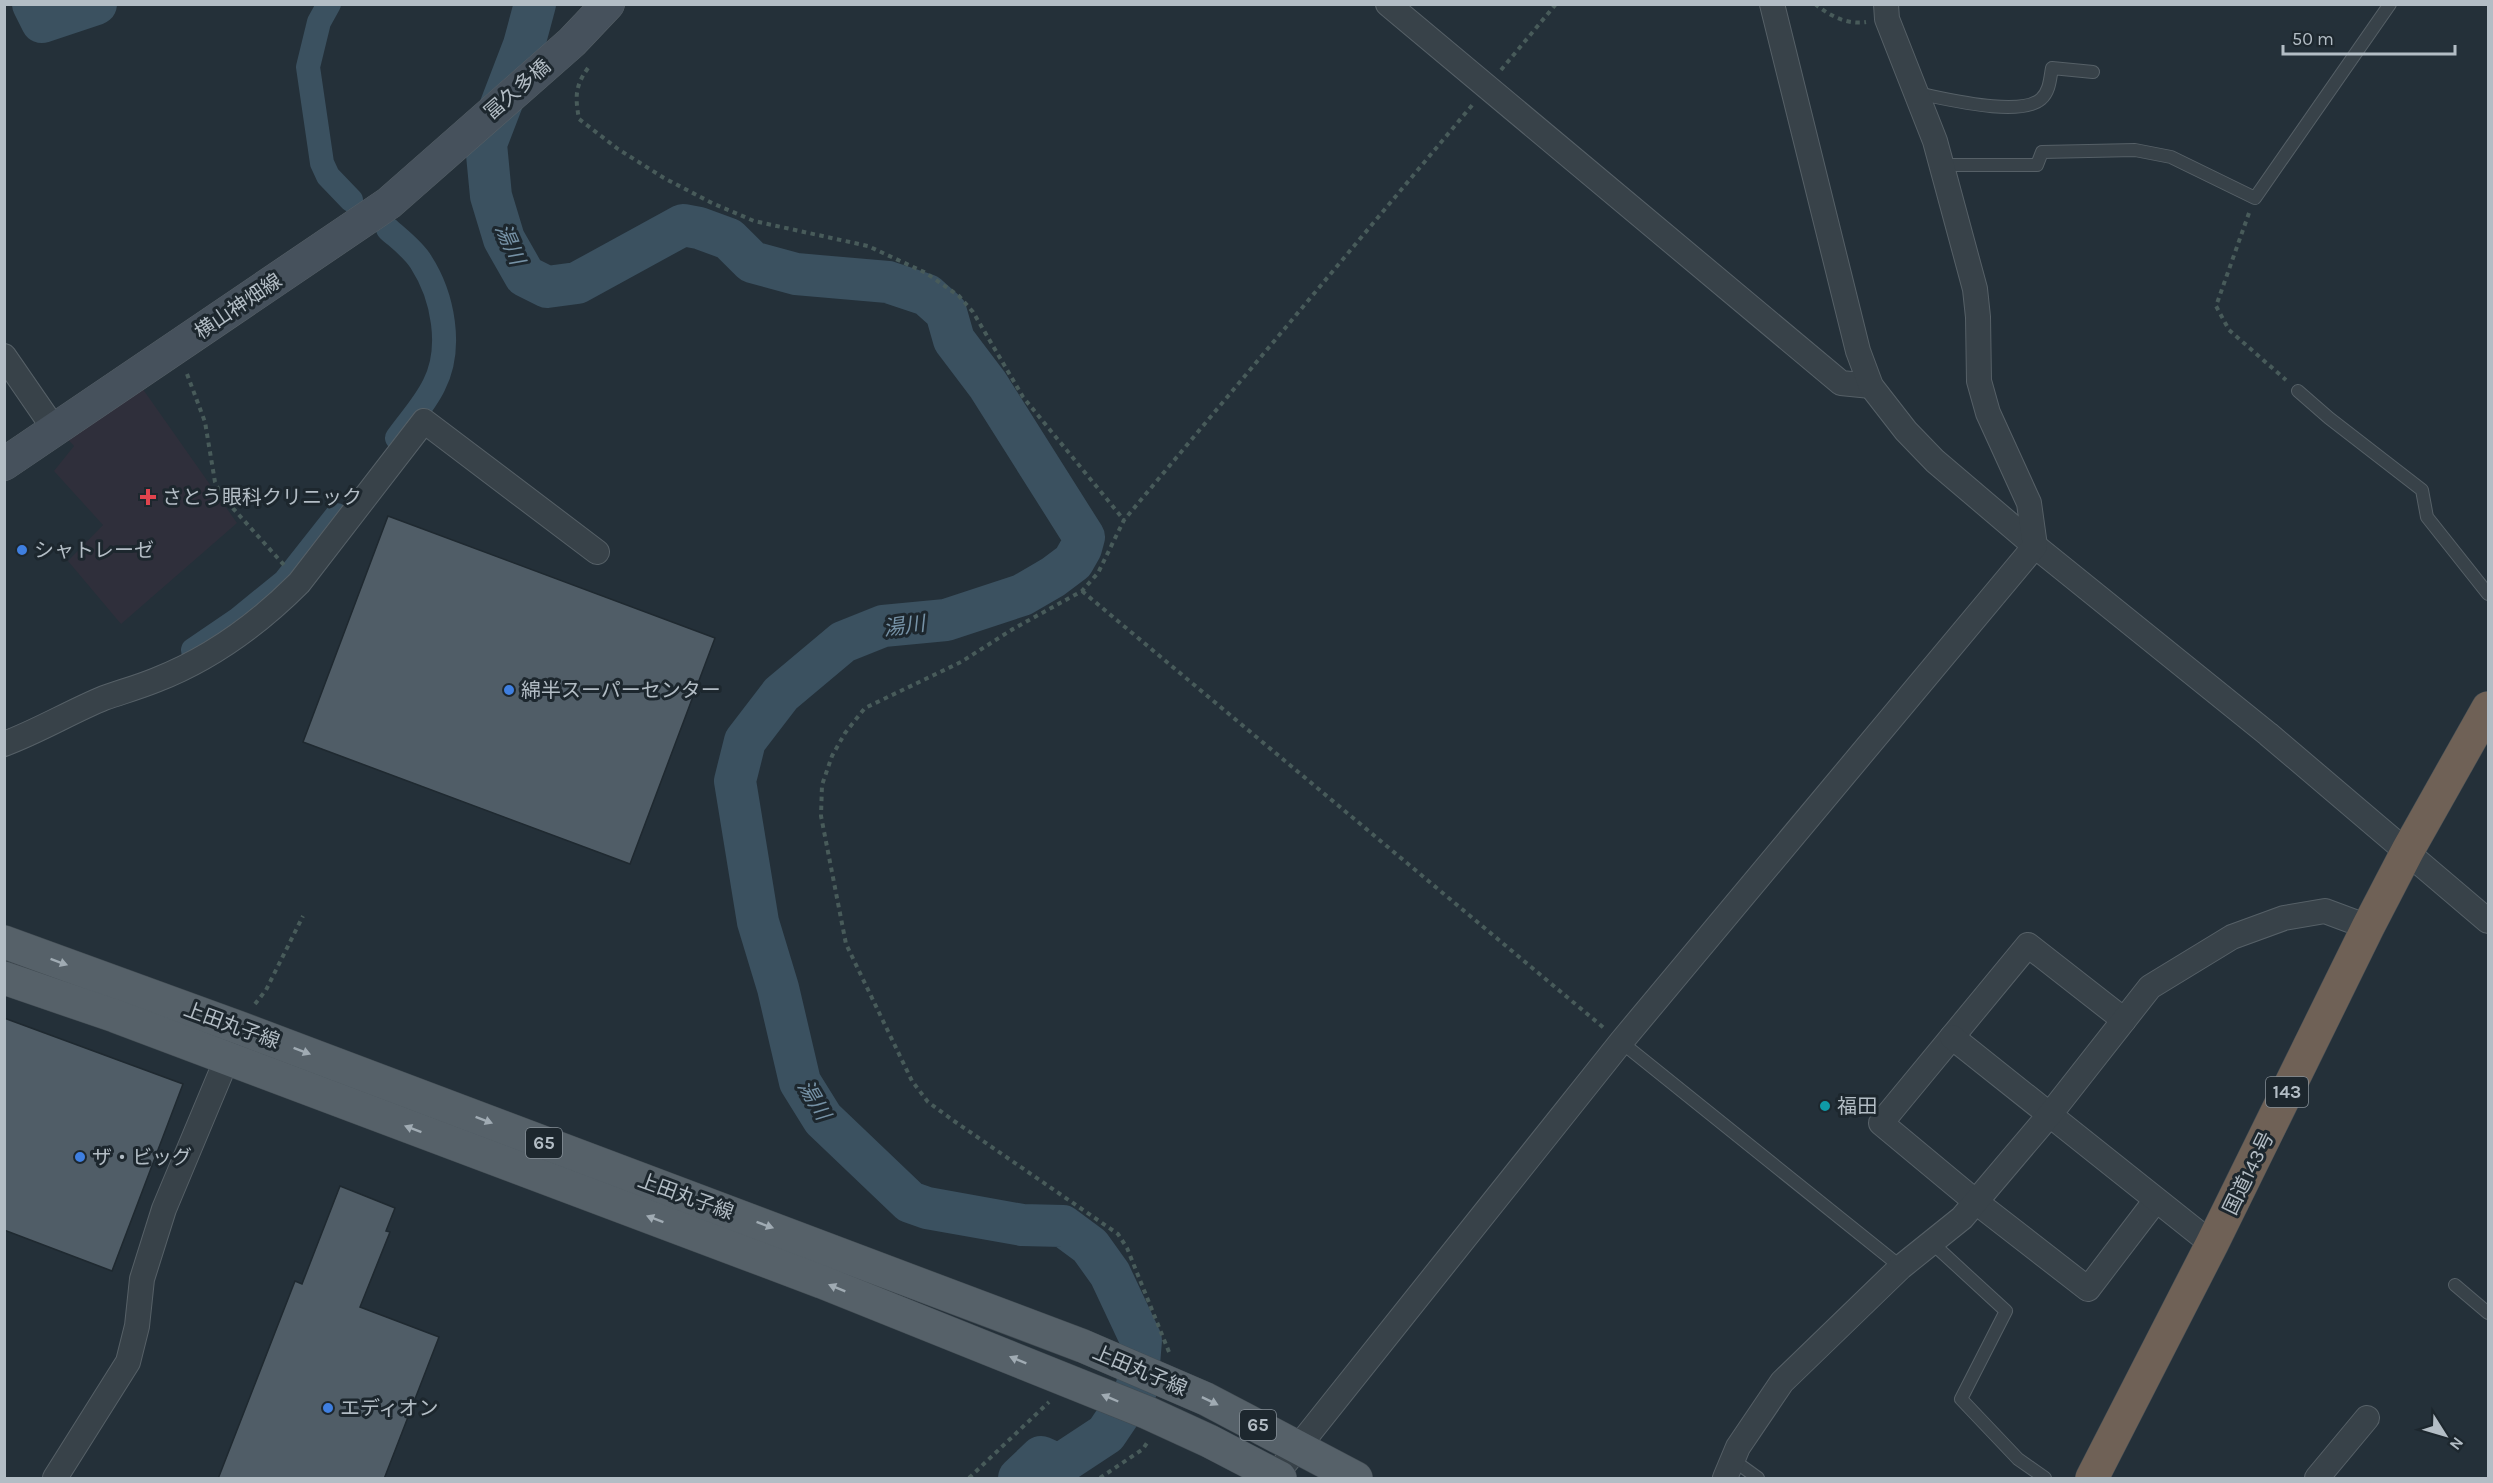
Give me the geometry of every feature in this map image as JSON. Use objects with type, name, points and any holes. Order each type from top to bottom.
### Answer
[{"type":"highway","name":"国道143号","points":[[2092,1479],[2212,1244],[2368,927],[2408,850],[2488,708]]},
{"type":"main road","name":"上田丸子線","points":[[4,942],[240,1028],[1083,1346],[1162,1379],[1299,1447],[1356,1479]]},
{"type":"main road","name":"上田丸子線","points":[[4,978],[822,1282],[1154,1416],[1209,1441],[1276,1478]]},
{"type":"street","points":[[580,54],[608,4]]},
{"type":"street","points":[[1388,4],[1840,383],[1871,386]]},
{"type":"street","points":[[1772,4],[1858,351],[1871,386],[1906,431],[1935,461],[2035,546],[2408,850],[2488,921]]},
{"type":"street","points":[[1276,1478],[1621,1042],[2035,546],[2029,503],[1988,413],[1979,381],[1978,317],[1975,290],[1935,141],[1887,12]]},
{"type":"street","name":"冨久多橋","points":[[463,136],[580,54]]},
{"type":"street","name":"横山神畑線","points":[[4,464],[389,203],[463,136]]},
{"type":"street","points":[[4,356],[55,430]]},
{"type":"street","points":[[4,744],[36,732],[105,698],[158,680],[187,666],[216,649],[275,607],[299,583],[424,421],[597,552]]},
{"type":"street","points":[[1729,1469],[1738,1446],[1782,1382],[1901,1267],[1962,1218],[2051,1113],[2150,987],[2232,937],[2284,918],[2325,911],[2368,927]]},
{"type":"street","points":[[2124,1020],[2028,945],[1881,1123],[1976,1202],[2088,1289],[2156,1200]]},
{"type":"street","points":[[58,1478],[128,1362],[137,1326],[142,1279],[164,1209],[240,1028]]},
{"type":"street","points":[[1952,1037],[2051,1113],[2212,1244]]},
{"type":"street","points":[[2317,1479],[2367,1418]]},
{"type":"lane","points":[[1941,165],[2037,165],[2042,152],[2135,150],[2171,157],[2255,198],[2390,4]]},
{"type":"lane","points":[[1916,93],[1996,108],[2026,105],[2041,99],[2049,87],[2052,68],[2092,72]]},
{"type":"lane","points":[[2298,391],[2421,490],[2427,517],[2488,594]]},
{"type":"lane","points":[[1621,1042],[1901,1267]]},
{"type":"lane","points":[[1932,1243],[2006,1311],[1961,1399],[2019,1459],[2045,1479]]},
{"type":"lane","points":[[2454,1285],[2488,1313]]},
{"type":"lane","points":[[1729,1469],[1758,1479]]},
{"type":"path","points":[[1162,1379],[1173,1362],[1128,1248],[1118,1234],[928,1102],[912,1082],[846,944],[821,816],[822,784],[832,756],[845,733],[865,708],[961,662],[1013,629],[1082,591],[1098,573],[1124,520],[1556,4]]},
{"type":"path","points":[[1815,4],[1841,20],[1854,24],[1887,12]]},
{"type":"path","points":[[580,54],[575,96],[579,119],[618,149],[712,203],[754,221],[868,246],[926,273],[959,296],[973,312],[1023,397],[1124,520]]},
{"type":"path","points":[[2255,198],[2216,306],[2229,330],[2298,391]]},
{"type":"path","points":[[177,348],[205,422],[215,482],[222,495],[288,569]]},
{"type":"path","points":[[1082,591],[1621,1042]]},
{"type":"path","points":[[240,1028],[266,990],[303,916]]},
{"type":"path","points":[[969,1479],[1052,1400],[1066,1379]]},
{"type":"path","points":[[1100,1479],[1143,1449],[1154,1416]]},
{"type":"shaded area","name":"さとう眼科クリニック","points":[[140,385],[237,523],[121,624],[68,561],[103,525],[54,471],[74,446],[65,436]]},
{"type":"building","name":"綿半スーパーセンター","points":[[388,516],[715,638],[630,864],[303,742]]},
{"type":"building","name":"ザ・ビッグ","points":[[4,1018],[183,1084],[112,1271],[4,1230]]},
{"type":"building","name":"エディオン","points":[[340,1186],[395,1208],[386,1231],[390,1232],[360,1307],[439,1337],[384,1479],[218,1479],[295,1281],[302,1284]]},
{"type":"waterway","name":"湯川","points":[[33,4],[42,22],[96,4]]},
{"type":"waterway","points":[[329,4],[319,22],[308,67],[322,163],[328,176],[351,200]]},
{"type":"waterway","name":"湯川","points":[[535,4],[524,45],[486,144],[491,196],[504,239],[525,276],[547,287],[577,283],[683,225],[729,239],[752,262],[796,274],[888,282],[927,295],[946,312],[954,340],[988,385],[1084,537],[1073,562],[1022,595],[946,620],[883,626],[843,642],[781,694],[745,741],[735,781],[758,922],[778,988],[800,1082],[823,1119],[910,1202],[927,1208],[1022,1225],[1063,1226],[1090,1246],[1110,1274],[1141,1340],[1137,1388],[1106,1434],[1059,1465],[1041,1457],[1019,1478]]},
{"type":"waterway","points":[[388,229],[414,253],[429,276],[440,306],[444,339],[440,370],[434,385],[422,406],[397,438]]},
{"type":"waterway","points":[[193,650],[237,620],[285,581],[337,515]]},
{"type":"place","name":"さとう眼科クリニック","points":[[148,497]]},
{"type":"place","name":"シャトレーゼ","points":[[22,550]]},
{"type":"place","name":"綿半スーパーセンター","points":[[509,690]]},
{"type":"place","name":"福田","points":[[1825,1106]]},
{"type":"place","name":"ザ・ビッグ","points":[[80,1157]]},
{"type":"place","name":"エディオン","points":[[328,1408]]}]
